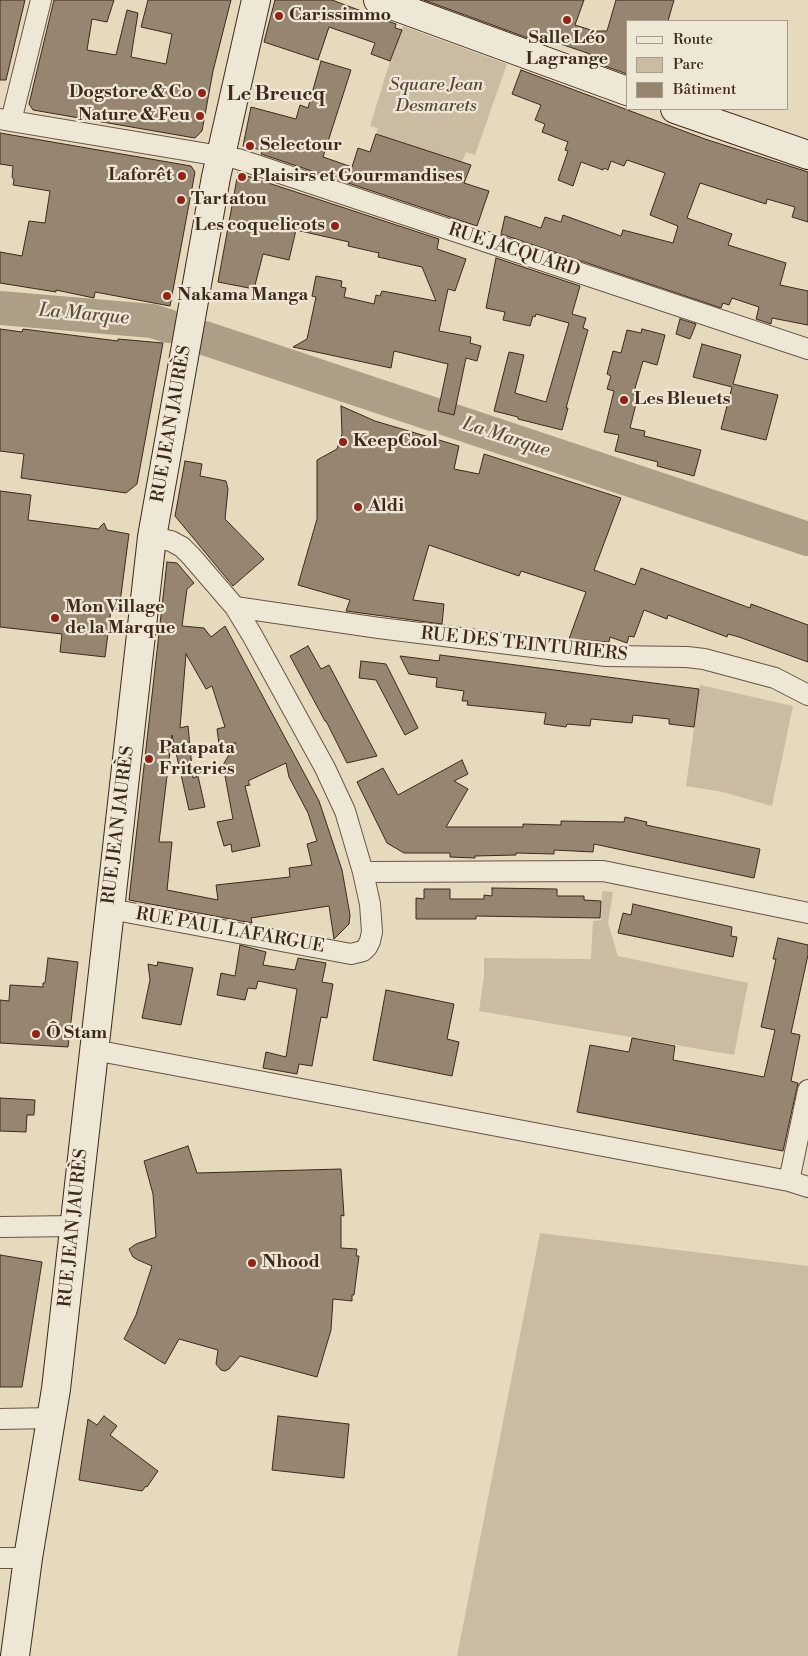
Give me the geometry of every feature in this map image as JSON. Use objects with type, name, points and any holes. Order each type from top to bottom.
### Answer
[{"type":"main road","name":"RUE JEAN JAURÈS","points":[[15,1656],[28,1558],[52,1418],[152,537],[220,156],[256,0]]},
{"type":"main road","points":[[378,0],[626,91]]},
{"type":"main road","points":[[678,110],[808,155]]},
{"type":"street","points":[[6,120],[41,0]]},
{"type":"street","name":"RUE JACQUARD","points":[[6,120],[247,162],[808,349]]},
{"type":"street","points":[[152,537],[171,541],[182,547],[192,556],[235,608],[326,768],[347,818],[364,872],[603,871],[808,913]]},
{"type":"street","name":"RUE DES TEINTURIERS","points":[[235,608],[606,656],[687,656],[775,678],[808,694]]},
{"type":"street","name":"RUE PAUL LAFARGUE","points":[[110,909],[351,954],[363,951],[367,947],[372,932],[370,904],[364,872]]},
{"type":"street","points":[[94,1050],[788,1181],[808,1187]]},
{"type":"street","points":[[788,1181],[808,1090]]},
{"type":"street","points":[[0,1228],[75,1226]]},
{"type":"street","points":[[0,1419],[52,1418]]},
{"type":"street","points":[[0,1558],[28,1558]]},
{"type":"green space","name":"Square Jean Desmarets","points":[[403,26],[507,64],[475,155],[466,152],[462,162],[376,134],[378,128],[370,126]]},
{"type":"green space","points":[[700,685],[793,706],[772,806],[723,792],[686,786]]},
{"type":"green space","points":[[602,891],[613,892],[608,923],[618,956],[748,983],[734,1055],[479,1011],[484,976],[484,958],[591,959],[593,921],[601,920]]},
{"type":"green space","points":[[540,1233],[808,1266],[808,1656],[457,1656]]},
{"type":"building","points":[[0,0],[25,0],[6,80],[0,80]]},
{"type":"building","points":[[54,0],[114,0],[107,22],[92,19],[87,50],[116,55],[127,10],[138,13],[131,57],[166,64],[172,34],[141,27],[148,0],[231,0],[213,71],[202,131],[195,138],[33,110],[29,104]]},
{"type":"building","points":[[275,0],[332,0],[396,24],[395,28],[402,30],[390,61],[371,54],[375,43],[329,27],[318,60],[264,42]]},
{"type":"building","points":[[424,0],[584,0],[575,25],[594,31],[607,31],[616,0],[674,0],[668,20],[626,20],[626,74],[588,60],[590,54],[549,40],[547,45]]},
{"type":"building","points":[[321,61],[351,70],[323,157],[352,167],[358,148],[370,152],[376,134],[471,165],[464,183],[489,191],[477,226],[261,154],[262,150],[243,146],[251,107],[296,119],[300,105],[308,108]]},
{"type":"building","points":[[521,70],[705,139],[808,172],[808,222],[792,217],[795,207],[767,199],[766,204],[700,183],[687,218],[732,234],[728,245],[786,263],[780,285],[808,291],[808,325],[772,318],[771,324],[756,319],[759,307],[732,298],[729,305],[723,303],[721,308],[501,234],[505,216],[541,228],[545,217],[561,222],[563,215],[621,236],[623,230],[673,243],[678,226],[650,215],[665,173],[627,160],[624,166],[611,161],[608,170],[581,162],[573,186],[558,180],[568,151],[565,150],[568,142],[542,132],[545,124],[535,120],[541,105],[512,94]]},
{"type":"building","points":[[0,133],[191,166],[195,172],[170,306],[95,292],[94,298],[56,290],[56,292],[0,283],[0,252],[22,256],[29,221],[45,223],[50,191],[13,185],[13,166],[0,164]]},
{"type":"building","points":[[238,173],[439,239],[437,249],[466,259],[455,291],[448,289],[439,331],[471,337],[470,343],[481,346],[477,361],[466,358],[454,415],[438,411],[448,364],[394,351],[391,368],[293,347],[307,339],[316,297],[312,296],[316,276],[342,281],[341,287],[346,288],[344,297],[374,304],[376,295],[380,296],[382,291],[436,301],[422,267],[378,257],[379,253],[348,246],[349,242],[296,230],[289,260],[263,254],[254,289],[218,282]]},
{"type":"building","points":[[496,258],[580,286],[572,314],[586,318],[583,328],[588,330],[566,408],[568,408],[562,430],[494,411],[509,352],[524,355],[515,393],[546,402],[569,323],[536,314],[535,317],[533,316],[530,326],[503,320],[505,312],[486,308]]},
{"type":"building","points":[[680,319],[696,324],[690,339],[676,334]]},
{"type":"building","points":[[0,329],[22,332],[23,329],[118,341],[118,339],[163,343],[137,484],[126,493],[21,478],[24,454],[0,451]]},
{"type":"building","name":"Les Bleuets","points":[[642,329],[665,335],[657,365],[643,361],[633,395],[638,396],[630,428],[645,431],[644,436],[701,450],[694,476],[657,466],[658,462],[615,451],[619,435],[604,432],[614,391],[607,389],[611,376],[607,374],[613,351],[621,353],[627,330],[641,333]]},
{"type":"building","points":[[702,344],[741,355],[733,384],[778,395],[766,440],[721,429],[732,387],[693,377]]},
{"type":"building","points":[[341,406],[375,421],[459,446],[454,469],[479,474],[484,454],[621,498],[594,570],[635,585],[641,568],[750,608],[751,604],[808,625],[808,662],[739,637],[728,634],[727,637],[668,615],[667,619],[644,610],[634,637],[629,636],[627,643],[610,637],[609,642],[569,639],[586,592],[521,571],[519,576],[429,545],[413,600],[444,604],[442,624],[346,611],[350,600],[298,585],[317,519],[317,460],[337,449],[342,434]]},
{"type":"building","points":[[185,461],[202,464],[200,476],[226,481],[228,489],[225,519],[264,559],[233,586],[175,516]]},
{"type":"building","points":[[0,491],[31,495],[28,520],[98,529],[104,523],[107,530],[129,534],[119,610],[111,609],[105,657],[60,652],[62,634],[0,627]]},
{"type":"building","points":[[167,562],[177,563],[194,583],[187,589],[182,626],[204,628],[211,637],[225,626],[319,801],[342,870],[350,915],[349,924],[334,939],[329,906],[251,918],[252,923],[129,900]],"holes":[[[186,654],[206,689],[212,686],[225,727],[217,729],[219,744],[236,743],[223,765],[233,819],[217,822],[224,846],[231,844],[232,852],[260,846],[245,786],[250,785],[248,781],[286,763],[289,777],[308,813],[317,841],[307,844],[312,865],[289,868],[290,877],[216,885],[218,900],[167,890],[172,842],[159,842],[172,735],[189,810],[205,807],[198,776],[193,778],[188,726],[180,728]]]},
{"type":"building","points":[[308,646],[321,669],[329,665],[377,756],[347,763],[290,656]]},
{"type":"building","points":[[440,655],[699,689],[694,727],[669,724],[669,719],[633,715],[632,723],[591,719],[590,726],[567,724],[566,727],[544,724],[546,713],[467,705],[468,701],[462,701],[464,691],[436,687],[437,678],[409,674],[400,656],[439,661]]},
{"type":"building","points":[[361,661],[386,664],[418,728],[405,735],[376,680],[359,678]]},
{"type":"building","points":[[462,760],[468,774],[454,781],[468,789],[446,827],[523,827],[523,824],[561,825],[561,821],[624,822],[625,817],[647,822],[646,825],[760,849],[754,878],[594,844],[593,852],[554,850],[554,854],[516,853],[516,855],[475,856],[475,858],[450,857],[450,853],[404,853],[387,843],[357,782],[383,768],[398,795]]},
{"type":"building","points":[[492,888],[557,889],[557,896],[584,896],[584,900],[601,901],[600,918],[476,916],[476,919],[416,919],[416,898],[424,899],[424,889],[450,889],[450,899],[484,899],[484,895],[492,896]]},
{"type":"building","points":[[633,904],[732,927],[731,936],[737,937],[733,957],[618,933],[623,913],[631,915]]},
{"type":"building","points":[[778,938],[808,945],[808,955],[791,1033],[800,1035],[791,1081],[798,1083],[783,1151],[577,1112],[590,1045],[629,1052],[632,1038],[675,1046],[673,1060],[764,1077],[775,1030],[761,1027],[776,959],[773,959]]},
{"type":"building","points":[[240,945],[266,952],[263,965],[295,970],[298,958],[326,963],[322,982],[333,984],[327,1018],[321,1017],[312,1066],[299,1064],[297,1074],[263,1068],[266,1052],[286,1057],[297,989],[258,981],[256,989],[248,988],[245,1000],[217,995],[221,973],[235,976]]},
{"type":"building","points":[[48,958],[78,962],[68,1047],[0,1043],[0,1000],[9,1001],[10,985],[43,987]]},
{"type":"building","points":[[158,962],[193,968],[181,1025],[142,1018],[150,980],[148,964],[157,966]]},
{"type":"building","points":[[386,990],[454,1004],[447,1039],[459,1042],[452,1076],[373,1060]]},
{"type":"building","points":[[0,1098],[35,1100],[34,1115],[27,1115],[26,1132],[0,1131]]},
{"type":"building","name":"Nhood","points":[[188,1146],[197,1173],[341,1169],[344,1216],[341,1215],[341,1248],[357,1249],[356,1256],[359,1256],[352,1301],[333,1299],[331,1330],[317,1377],[240,1356],[229,1369],[221,1370],[216,1364],[218,1350],[179,1339],[165,1364],[124,1339],[136,1315],[152,1266],[133,1257],[129,1249],[136,1244],[156,1237],[153,1194],[144,1161]]},
{"type":"building","points":[[0,1255],[42,1262],[22,1387],[0,1387]]},
{"type":"building","points":[[104,1416],[117,1426],[110,1435],[158,1471],[142,1491],[79,1480],[88,1419],[97,1425]]},
{"type":"building","points":[[278,1416],[349,1424],[344,1478],[272,1470]]},
{"type":"waterway","name":"La Marque","points":[[0,308],[152,321],[168,326]]},
{"type":"waterway","name":"La Marque","points":[[204,338],[808,539]]},
{"type":"place","name":"Carissimmo","points":[[279,16]]},
{"type":"place","name":"Salle Léo Lagrange","points":[[567,20]]},
{"type":"place","name":"Dogstore & Co","points":[[202,93]]},
{"type":"place","name":"Nature & Feu","points":[[200,116]]},
{"type":"place","name":"Selectour","points":[[250,146]]},
{"type":"place","name":"Laforêt","points":[[182,176]]},
{"type":"place","name":"Plaisirs et Gourmandises","points":[[242,177]]},
{"type":"place","name":"Tartatou","points":[[181,200]]},
{"type":"place","name":"Les coquelicots","points":[[335,226]]},
{"type":"place","name":"Nakama Manga","points":[[167,296]]},
{"type":"place","name":"Les Bleuets","points":[[624,400]]},
{"type":"place","name":"KeepCool","points":[[343,442]]},
{"type":"place","name":"Aldi","points":[[358,507]]},
{"type":"place","name":"Mon Village de la Marque","points":[[55,618]]},
{"type":"place","name":"Patapata Friteries","points":[[149,759]]},
{"type":"place","name":"Ô Stam","points":[[36,1034]]},
{"type":"place","name":"Nhood","points":[[252,1263]]},
{"type":"district","name":"Le Breucq","points":[[276,95]]}]
